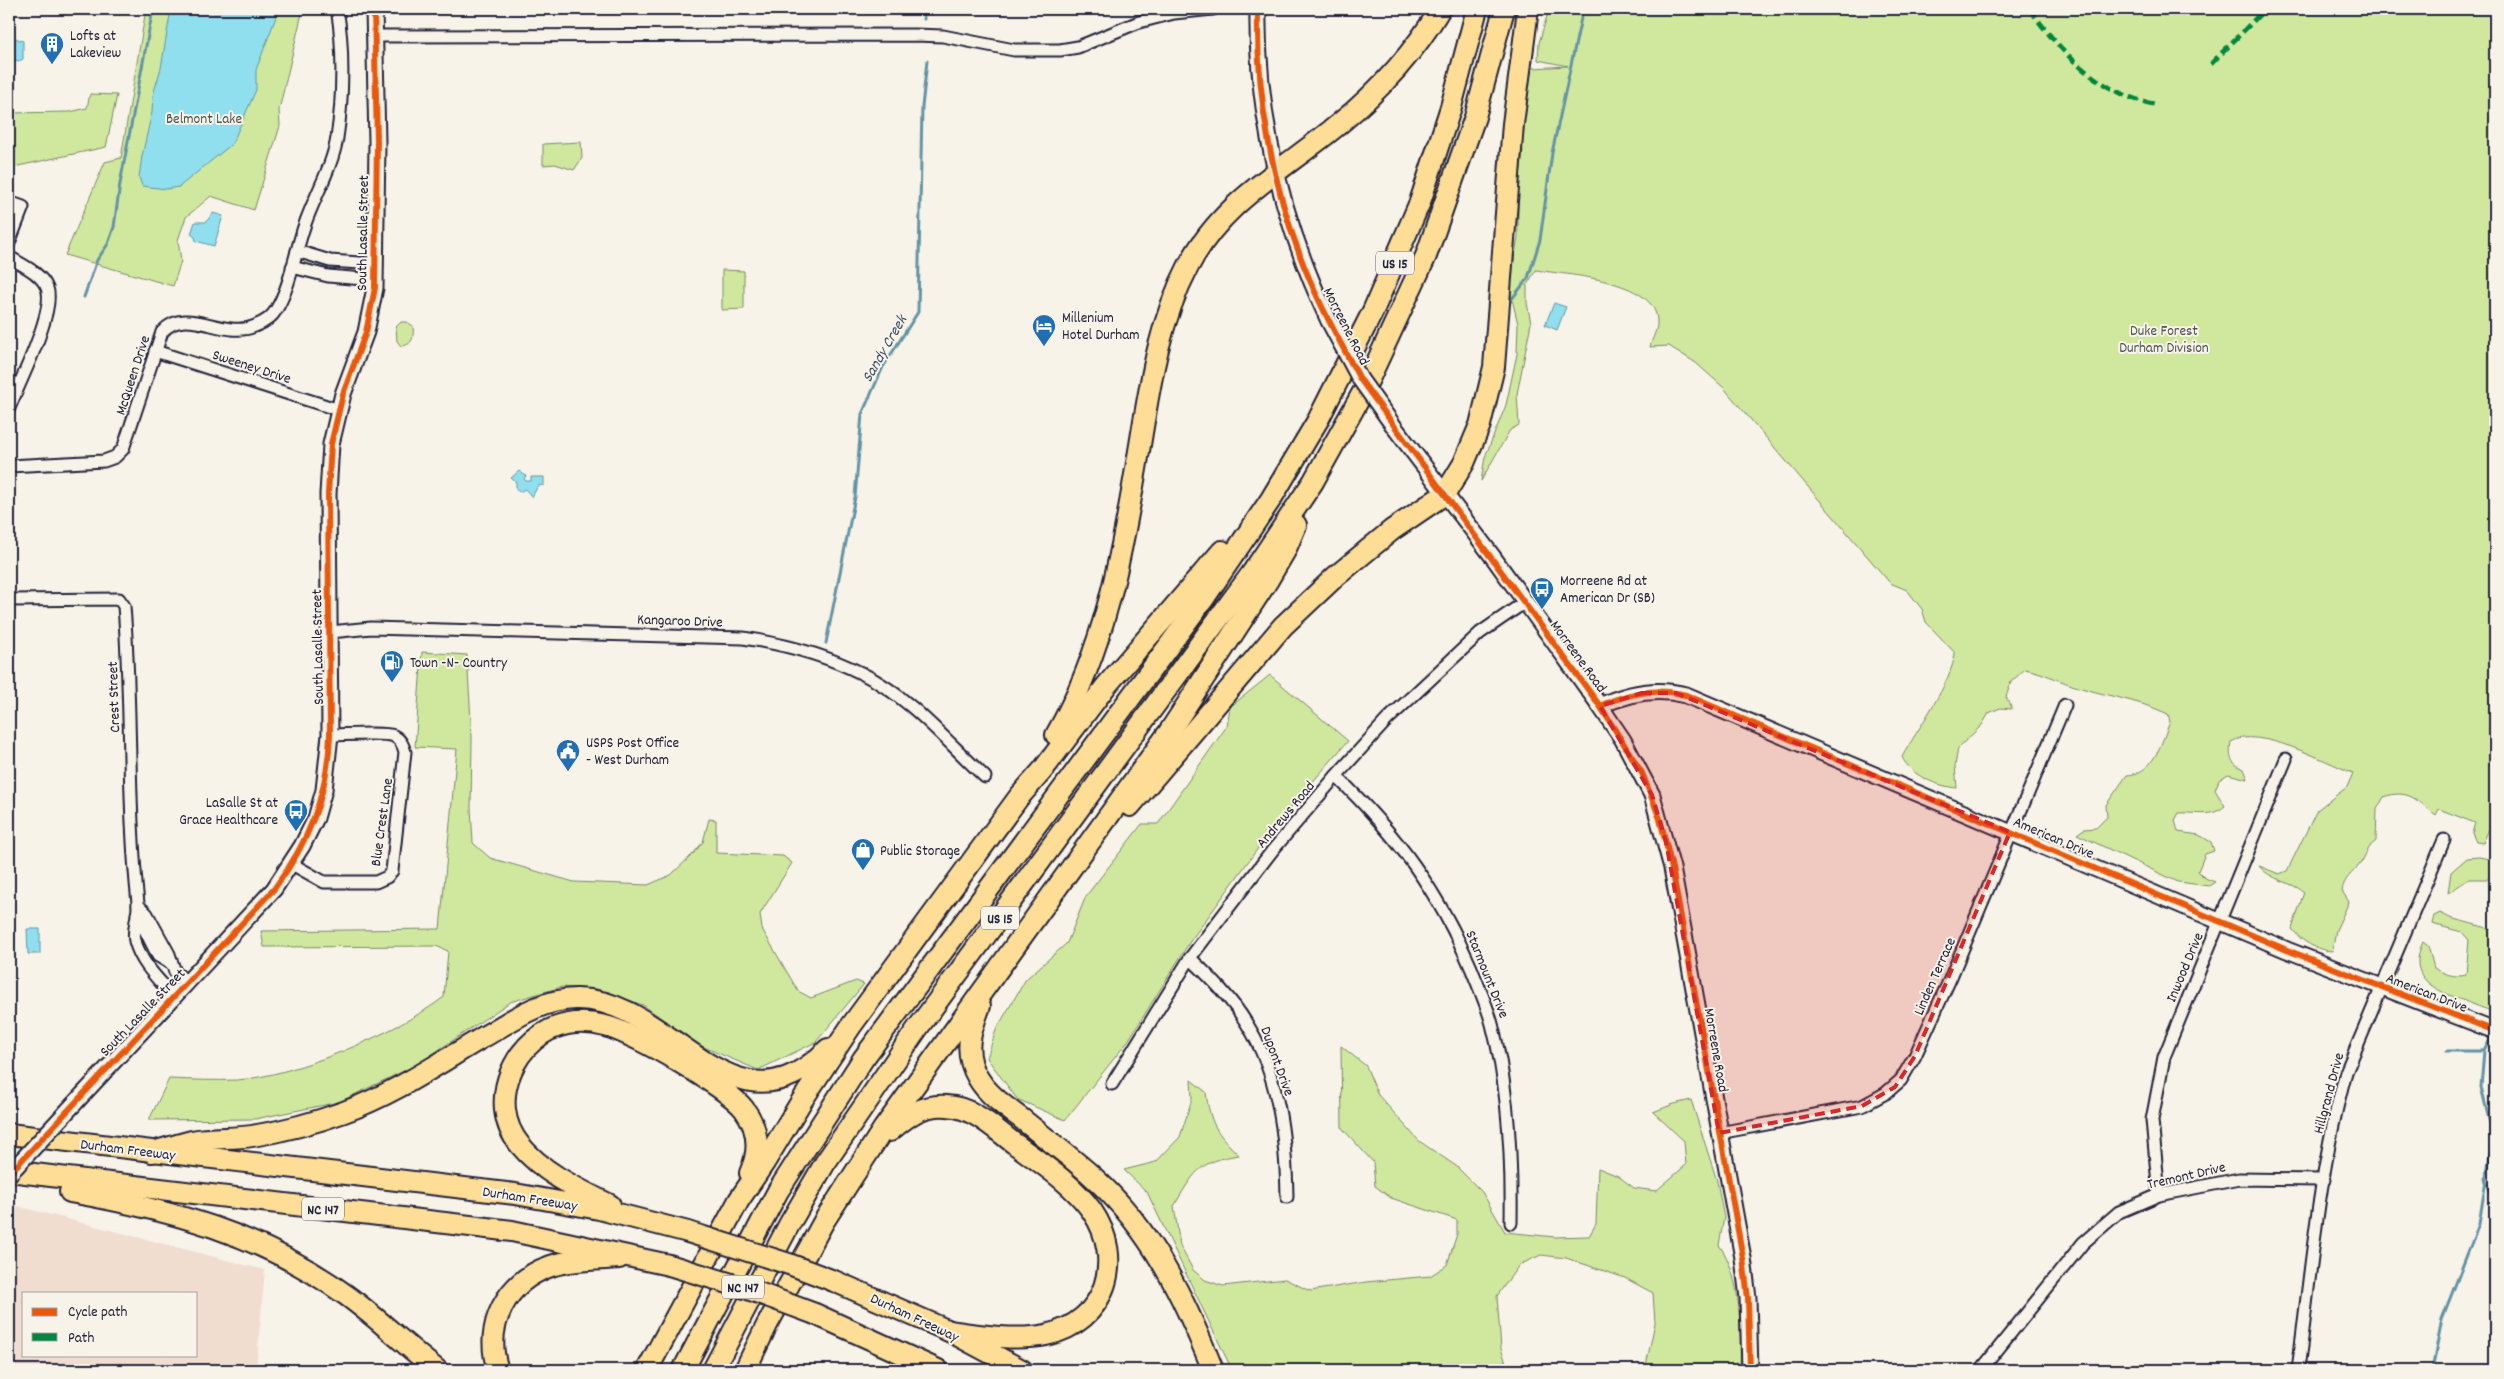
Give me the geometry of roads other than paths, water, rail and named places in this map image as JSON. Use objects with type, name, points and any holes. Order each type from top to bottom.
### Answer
[{"type":"highway","points":[[1019,797],[1074,699],[1103,626],[1123,547],[1148,400],[1169,308],[1189,264],[1202,243],[1250,191],[1339,124],[1382,84],[1417,43],[1440,9]]},
{"type":"highway","name":"US 15","points":[[684,1370],[778,1191],[863,1059],[1205,597],[1271,499],[1330,399],[1388,279],[1437,153],[1477,9]]},
{"type":"highway","name":"US 15","points":[[713,1370],[790,1223],[825,1163],[917,1029],[1247,581],[1313,482],[1363,392],[1426,256],[1467,142],[1504,9]]},
{"type":"highway","points":[[1085,852],[1148,788],[1283,626],[1335,577],[1385,536],[1445,494],[1471,450],[1480,424],[1494,367],[1516,97],[1528,9]]},
{"type":"highway","points":[[745,1370],[767,1325],[824,1221],[873,1145],[911,1089],[1085,852],[1174,725],[1268,580],[1285,551],[1313,482]]},
{"type":"highway","points":[[652,1366],[704,1262],[739,1200],[851,1026],[1019,797],[1042,771],[1106,686],[1218,558],[1239,528],[1271,499]]},
{"type":"highway","points":[[989,983],[971,1027],[968,1044],[971,1064],[978,1078],[994,1098],[1093,1177],[1140,1227],[1182,1296],[1213,1370]]},
{"type":"highway","points":[[152,1152],[193,1141],[254,1136],[279,1131],[344,1112],[399,1087],[524,1012],[554,1002],[582,999],[612,1007],[644,1022],[729,1075],[766,1083],[777,1082],[801,1072],[818,1059],[851,1026]]},
{"type":"highway","points":[[639,1219],[555,1176],[539,1165],[512,1134],[506,1104],[510,1071],[520,1053],[531,1042],[547,1031],[569,1024],[588,1023],[623,1032],[693,1072],[736,1101],[750,1119],[755,1130],[757,1151],[753,1167],[739,1200]]},
{"type":"highway","points":[[873,1145],[916,1110],[935,1106],[959,1108],[982,1120],[1070,1187],[1083,1199],[1099,1223],[1109,1253],[1106,1281],[1097,1300],[1081,1320],[1059,1331],[1029,1337],[949,1331]]},
{"type":"highway","name":"Durham Freeway","points":[[9,1134],[515,1194],[639,1219],[773,1258],[834,1281],[949,1331],[1022,1370]]},
{"type":"highway","points":[[9,1174],[174,1214],[246,1239],[312,1272],[346,1295],[437,1370]]},
{"type":"highway","name":"NC 147","points":[[9,1174],[512,1231],[636,1257],[748,1289],[815,1314],[900,1351],[938,1370]]},
{"type":"highway","points":[[498,1370],[493,1350],[494,1325],[501,1307],[521,1282],[552,1266],[636,1257]]},
{"type":"highway","points":[[900,1351],[919,1370]]},
{"type":"street","name":"McQueen Drive","points":[[9,466],[115,458],[123,450],[127,440],[162,332],[175,321],[185,320],[223,330],[241,330],[255,326],[268,319],[279,304],[337,140],[340,55],[337,9]]},
{"type":"street","name":"South Lasalle Street","points":[[9,1174],[274,889],[292,864],[316,818],[327,775],[330,735],[328,494],[331,444],[339,410],[366,332],[374,298],[376,264],[376,36],[374,9]]},
{"type":"street","points":[[376,36],[915,35],[943,36],[1014,50],[1049,51],[1078,47],[1139,22],[1174,13],[1213,9]]},
{"type":"street","name":"Morreene Road","points":[[1258,9],[1260,78],[1275,171],[1304,266],[1329,321],[1360,379],[1600,706],[1642,773],[1660,818],[1674,877],[1746,1278],[1750,1370]]},
{"type":"street","points":[[9,202],[23,207],[9,243]]},
{"type":"street","points":[[297,251],[330,260],[376,264]]},
{"type":"street","points":[[9,258],[42,279],[49,296],[46,318],[9,408]]},
{"type":"street","points":[[292,267],[328,276],[375,280]]},
{"type":"street","name":"Sweeney Drive","points":[[155,351],[339,410]]},
{"type":"street","name":"Crest Street","points":[[9,600],[119,599],[124,606],[132,837],[138,909],[135,940],[140,955],[150,970],[174,997]]},
{"type":"street","name":"Andrews Road","points":[[1112,1084],[1190,958],[1272,851],[1336,776],[1387,720],[1480,633],[1525,602]]},
{"type":"street","name":"Kangaroo Drive","points":[[330,632],[372,628],[482,630],[744,638],[773,642],[830,660],[863,674],[880,684],[916,712],[985,777]]},
{"type":"street","name":"American Drive","points":[[1600,706],[1616,699],[1650,692],[1666,691],[1686,695],[2219,921],[2381,988],[2495,1031]]},
{"type":"street","name":"Linden Terrace","points":[[1720,1133],[1862,1106],[1895,1087],[1915,1056],[2065,705]]},
{"type":"street","name":"Blue Crest Lane","points":[[292,864],[324,882],[376,882],[387,878],[392,872],[405,752],[404,746],[400,740],[390,735],[330,735]]},
{"type":"street","name":"Inwood Drive","points":[[2159,1195],[2152,1120],[2158,1080],[2174,1028],[2286,759]]},
{"type":"street","name":"Starmount Drive","points":[[1336,776],[1388,832],[1422,874],[1456,934],[1486,1004],[1496,1039],[1503,1085],[1510,1159],[1511,1223]]},
{"type":"street","name":"Hillgrand Drive","points":[[2298,1370],[2324,1180],[2335,1112],[2346,1072],[2444,840]]},
{"type":"street","points":[[138,909],[147,914],[169,954],[170,963],[175,972],[188,983]]},
{"type":"street","name":"Dupont Drive","points":[[1190,958],[1228,997],[1247,1022],[1263,1056],[1277,1098],[1284,1145],[1287,1197]]},
{"type":"street","name":"Tremont Drive","points":[[1980,1370],[2083,1243],[2118,1212],[2159,1195],[2239,1179],[2324,1180]]},
{"type":"water","points":[[171,9],[279,9],[256,70],[256,90],[232,144],[179,187],[166,189],[142,186],[139,177],[152,112],[153,95],[161,68]]},
{"type":"water","points":[[15,38],[23,41],[23,59],[19,61],[12,59],[12,41]]},
{"type":"water","points":[[213,213],[223,216],[214,246],[196,241],[195,237],[191,234],[195,222],[206,222]]},
{"type":"water","points":[[1554,303],[1566,307],[1557,330],[1545,325]]},
{"type":"water","points":[[519,471],[526,476],[524,479],[526,481],[531,481],[531,477],[544,477],[544,485],[538,486],[532,497],[525,489],[520,492],[516,490],[516,482],[511,478]]},
{"type":"water","points":[[27,929],[40,929],[40,954],[28,954]]},
{"type":"waterway","points":[[84,297],[97,260],[108,244],[114,227],[120,184],[153,9]]},
{"type":"waterway","name":"Sandy Creek","points":[[923,9],[924,19]]},
{"type":"waterway","points":[[1508,304],[1528,278],[1540,240],[1552,153],[1583,9]]},
{"type":"waterway","name":"Sandy Creek","points":[[826,643],[855,497],[862,414],[883,367],[918,312],[922,107],[927,61]]},
{"type":"waterway","points":[[2432,1370],[2442,1319],[2479,1224],[2493,1136],[2481,1087],[2484,1051],[2493,1034]]},
{"type":"waterway","points":[[2446,1051],[2484,1051]]},
{"type":"waterway","points":[[2485,1178],[2495,1203]]},
{"type":"place","name":"Lofts at Lakeview","points":[[52,65]]},
{"type":"place","name":"Millenium Hotel Durham","points":[[1044,347]]},
{"type":"place","name":"Morreene Rd at American Dr (SB)","points":[[1542,610]]},
{"type":"place","name":"Town -N- Country","points":[[392,683]]},
{"type":"place","name":"USPS Post Office - West Durham","points":[[568,772]]},
{"type":"place","name":"LaSalle St at Grace Healthcare","points":[[296,832]]},
{"type":"place","name":"Public Storage","points":[[863,871]]},
{"type":"park label","name":"Belmont Lake","points":[[204,118]]},
{"type":"park label","name":"Duke Forest Durham Division","points":[[2164,338]]}]
